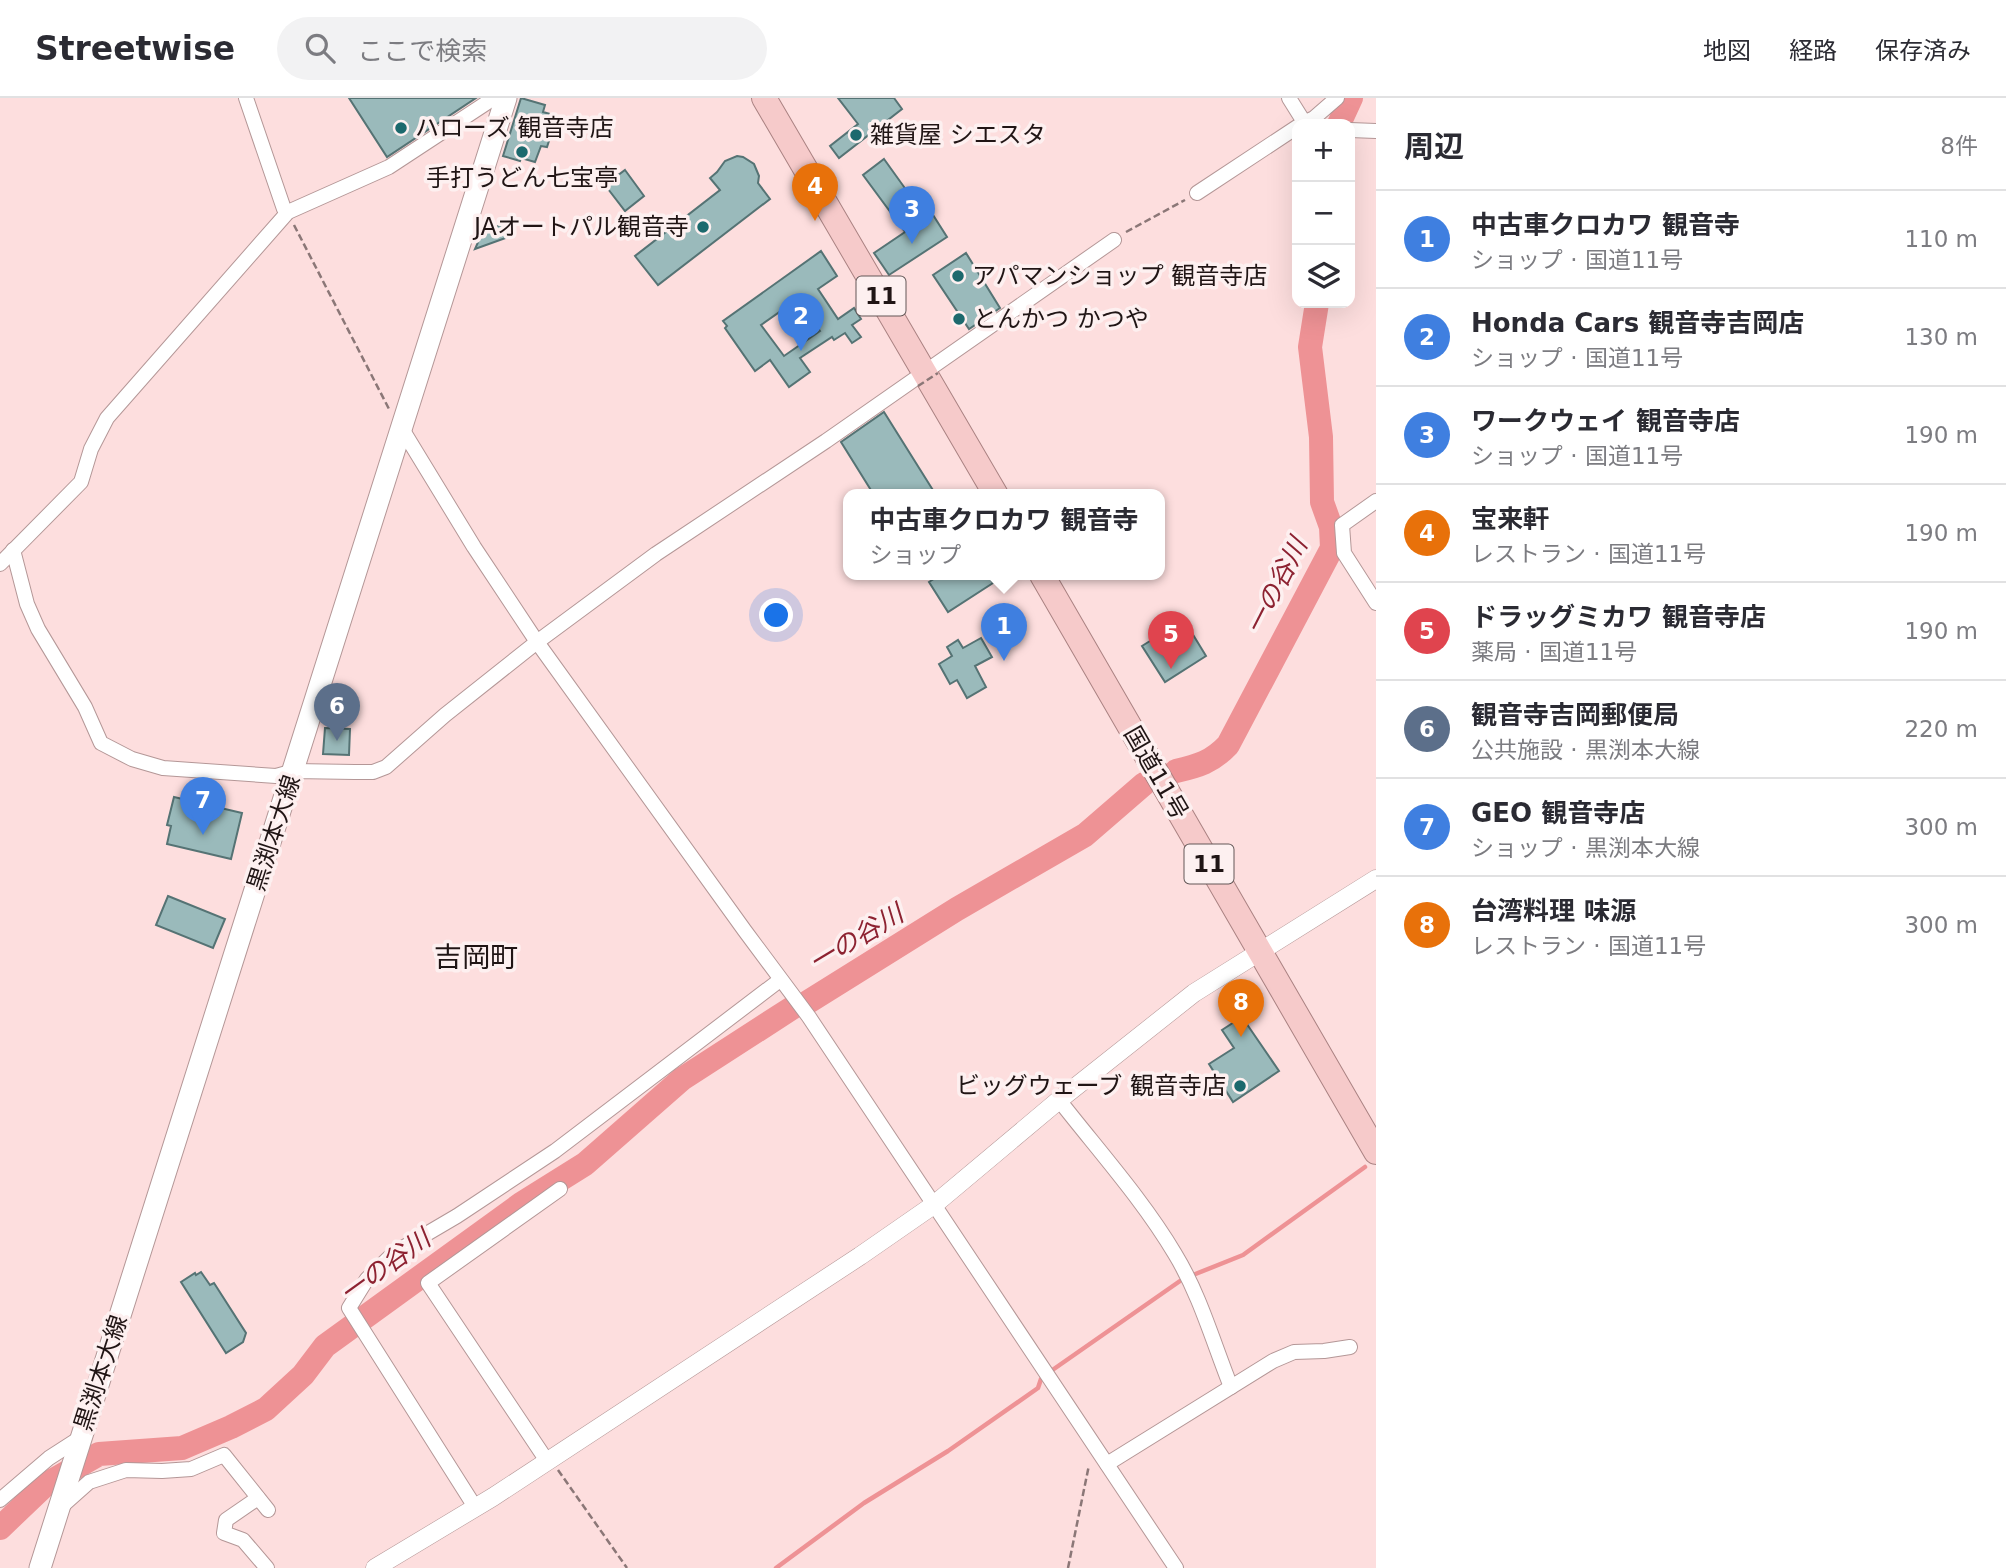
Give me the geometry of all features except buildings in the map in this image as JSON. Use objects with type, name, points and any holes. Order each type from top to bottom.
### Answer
[{"type":"highway","name":"11","points":[[764,98],[992,489]]},
{"type":"highway","name":"国道11号","points":[[1045,580],[1376,1153]]},
{"type":"main road","name":"黒渕本大線","points":[[40,1568],[506,98]]},
{"type":"street","points":[[246,98],[284,209],[288,212]]},
{"type":"street","points":[[0,564],[81,482],[91,449],[107,418],[288,212],[389,167],[494,98]]},
{"type":"street","points":[[1289,98],[1305,119]]},
{"type":"street","points":[[1313,119],[1337,98]]},
{"type":"street","points":[[1355,130],[1376,131]]},
{"type":"street","points":[[1197,193],[1292,133]]},
{"type":"street","points":[[13,550],[27,604],[38,629],[85,707],[101,743],[132,759],[163,768],[276,776],[294,771],[373,772],[386,767],[445,715],[537,642],[656,554],[927,377],[1114,240]]},
{"type":"street","points":[[402,429],[474,547],[537,642],[809,1017],[1176,1568]]},
{"type":"street","points":[[1376,501],[1342,526],[1344,553],[1376,603]]},
{"type":"street","points":[[375,1568],[549,1460],[935,1204],[1059,1100],[1194,993],[1376,879]]},
{"type":"street","points":[[475,1507],[349,1308],[367,1279],[394,1253],[457,1216],[555,1151],[780,979]]},
{"type":"street","points":[[1059,1100],[1176,1255],[1212,1332],[1231,1387]]},
{"type":"street","points":[[549,1460],[428,1283],[561,1189]]},
{"type":"street","points":[[1103,1459],[1273,1361],[1294,1352],[1350,1347]]},
{"type":"street","points":[[0,1500],[49,1458],[80,1438]]},
{"type":"street","points":[[58,1510],[89,1482],[126,1470],[191,1469],[224,1455],[268,1510]]},
{"type":"street","points":[[258,1498],[226,1520],[224,1533],[243,1540],[267,1568]]},
{"type":"path","points":[[1114,240],[1151,216],[1197,193]]},
{"type":"path","points":[[288,212],[387,407],[402,429]]},
{"type":"path","points":[[1068,1568],[1089,1465],[1103,1459]]},
{"type":"path","points":[[549,1460],[627,1568]]},
{"type":"waterway","name":"一の谷川","points":[[1341,119],[1351,98]]},
{"type":"waterway","name":"一の谷川","points":[[1176,771],[1204,762],[1228,745],[1332,548],[1331,527],[1322,502],[1321,437],[1310,347],[1316,308]]},
{"type":"waterway","name":"一の谷川","points":[[808,1002],[957,909],[1085,835],[1144,784]]},
{"type":"waterway","name":"一の谷川","points":[[0,1528],[45,1485],[99,1454],[182,1448],[266,1409],[303,1375],[325,1346],[521,1204],[585,1164],[682,1079],[792,1008]]},
{"type":"waterway","points":[[1193,1275],[1243,1255],[1365,1167]]},
{"type":"waterway","points":[[1051,1371],[1180,1281]]},
{"type":"waterway","points":[[776,1568],[864,1503],[948,1451],[1038,1388],[1041,1379]]},
{"type":"place","name":"ハローズ 観音寺店","points":[[401,128]]},
{"type":"place","name":"雑貨屋 シエスタ","points":[[856,135]]},
{"type":"place","name":"手打うどん七宝亭","points":[[522,152]]},
{"type":"place","name":"宝来軒","points":[[815,221]]},
{"type":"place","name":"JAオートパル観音寺","points":[[703,227]]},
{"type":"place","name":"ワークウェイ 観音寺店","points":[[912,244]]},
{"type":"place","name":"アパマンショップ 観音寺店","points":[[958,276]]},
{"type":"place","name":"とんかつ かつや","points":[[959,319]]},
{"type":"place","name":"Honda Cars 観音寺吉岡店","points":[[801,351]]},
{"type":"place","name":"中古車クロカワ 観音寺","points":[[1004,661]]},
{"type":"place","name":"ドラッグミカワ 観音寺店","points":[[1171,669]]},
{"type":"place","name":"観音寺吉岡郵便局","points":[[337,741]]},
{"type":"place","name":"GEO 観音寺店","points":[[203,835]]},
{"type":"place","name":"台湾料理 味源","points":[[1241,1037]]},
{"type":"place","name":"ビッグウェーブ 観音寺店","points":[[1240,1086]]},
{"type":"district","name":"吉岡町","points":[[476,957]]}]
